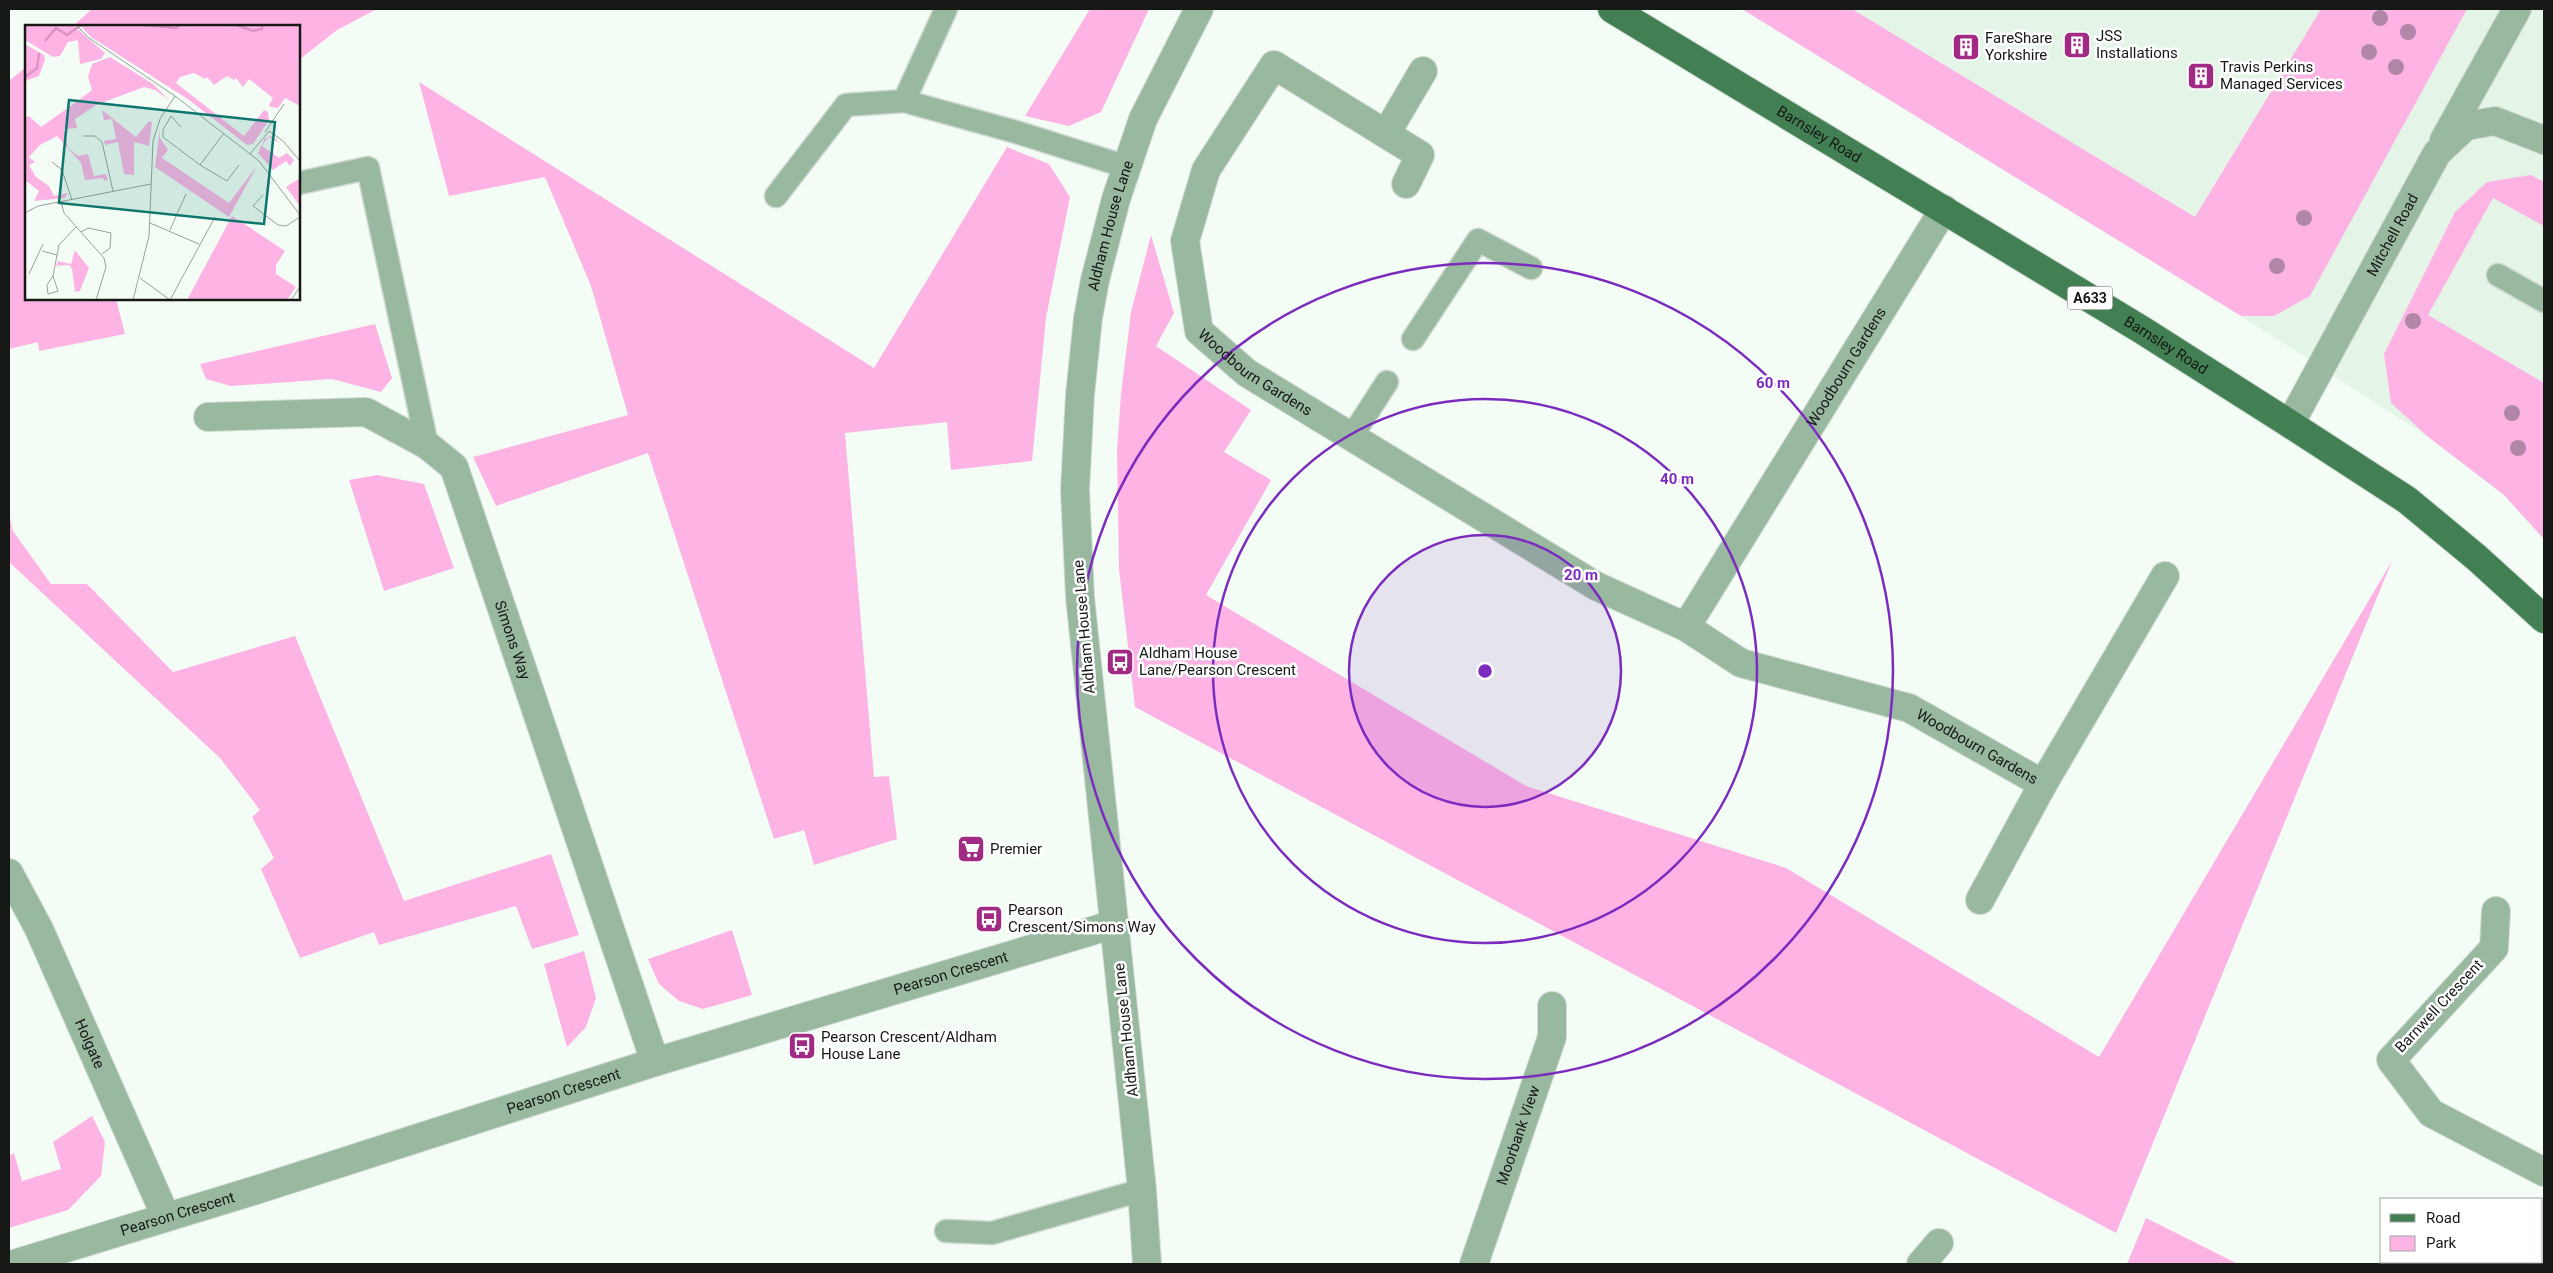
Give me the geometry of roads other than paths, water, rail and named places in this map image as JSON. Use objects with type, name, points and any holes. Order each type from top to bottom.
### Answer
[{"type":"main road","name":"Barnsley Road","points":[[1612,9],[2142,330],[2407,500],[2477,558],[2544,619]]},
{"type":"street","name":"Aldham House Lane","points":[[1146,1264],[1142,1190],[1080,597],[1075,490],[1080,395],[1088,318],[1095,280],[1114,208],[1143,119],[1199,9]]},
{"type":"street","points":[[2437,153],[2517,9]]},
{"type":"street","name":"Woodbourn Gardens","points":[[1406,184],[1420,155],[1274,65],[1206,170],[1185,241],[1199,331],[1247,373],[1596,586],[1686,627],[1741,663],[1909,708],[2043,784],[2165,576]]},
{"type":"street","points":[[1386,134],[1423,71]]},
{"type":"street","name":"Mitchell Road","points":[[2290,424],[2437,153],[2466,126],[2495,121],[2544,140]]},
{"type":"street","name":"Woodbourn Gardens","points":[[1686,627],[1944,209]]},
{"type":"street","name":"Simons Way","points":[[208,417],[366,412],[427,445],[454,467],[655,1062]]},
{"type":"street","points":[[1980,900],[2043,784]]},
{"type":"street","name":"Holgate","points":[[9,873],[39,929],[166,1217]]},
{"type":"street","name":"Barnwell Crescent","points":[[2496,911],[2494,948],[2391,1060],[2431,1113],[2544,1172]]},
{"type":"street","name":"Pearson Crescent","points":[[26,1262],[655,1062],[1115,924]]},
{"type":"street","name":"Moorbank View","points":[[1474,1264],[1552,1038],[1552,1006]]},
{"type":"street","points":[[1921,1264],[1939,1243]]},
{"type":"lane","points":[[904,101],[946,9]]},
{"type":"lane","points":[[776,196],[846,104],[904,101],[1016,132],[1127,167]]},
{"type":"lane","points":[[300,183],[368,168],[427,445]]},
{"type":"lane","points":[[1413,339],[1478,240],[1531,268]]},
{"type":"lane","points":[[2498,275],[2544,301]]},
{"type":"lane","points":[[1352,436],[1387,382]]},
{"type":"lane","points":[[946,1231],[992,1233],[1142,1190]]},
{"type":"place","name":"JSS Installations","points":[[2077,45]]},
{"type":"place","name":"FareShare Yorkshire","points":[[1966,47]]},
{"type":"place","name":"Travis Perkins Managed Services","points":[[2201,76]]},
{"type":"place","name":"Aldham House Lane/Pearson Crescent","points":[[1120,662]]},
{"type":"place","name":"Premier","points":[[971,849]]},
{"type":"place","name":"Pearson Crescent/Simons Way","points":[[989,919]]},
{"type":"place","name":"Pearson Crescent/Aldham House Lane","points":[[802,1046]]}]
